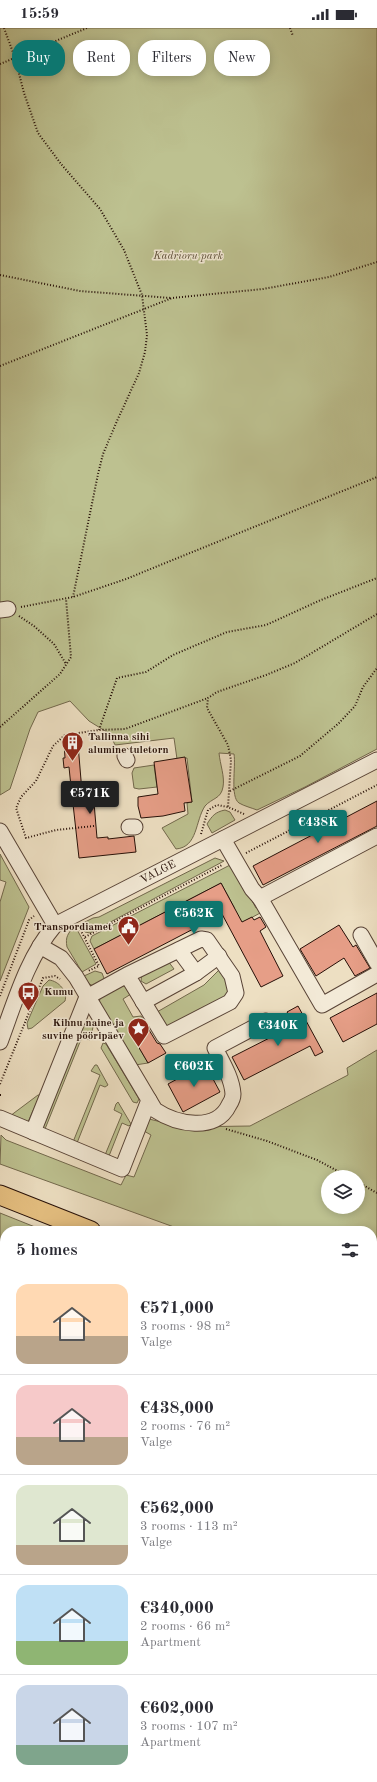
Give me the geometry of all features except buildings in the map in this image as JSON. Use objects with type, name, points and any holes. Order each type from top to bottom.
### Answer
[{"type":"main road","points":[[0,1195],[78,1226]]},
{"type":"street","name":"VALGE","points":[[0,1042],[28,969],[40,946],[55,925],[377,760]]},
{"type":"street","points":[[0,831],[55,925]]},
{"type":"street","points":[[260,898],[377,836]]},
{"type":"street","points":[[223,839],[252,889],[260,898],[322,1005],[377,974]]},
{"type":"street","points":[[361,935],[377,963]]},
{"type":"street","points":[[33,1132],[87,997],[127,975],[201,939],[207,940],[232,976],[236,993],[230,1002],[164,1036],[127,975]]},
{"type":"street","points":[[40,946],[61,958],[76,977],[155,1110],[164,1116],[191,1123],[207,1123],[219,1119],[226,1111],[233,1096],[232,1082],[215,1048],[266,1021]]},
{"type":"street","points":[[178,950],[196,973]]},
{"type":"street","points":[[143,1002],[196,973],[219,956]]},
{"type":"street","points":[[0,1118],[122,1169],[149,1100]]},
{"type":"path","points":[[4,28],[12,50]]},
{"type":"path","points":[[58,40],[87,28]]},
{"type":"path","points":[[290,28],[293,36]]},
{"type":"path","points":[[0,64],[12,59]]},
{"type":"path","points":[[20,76],[38,133],[61,164],[100,209],[124,250],[142,295],[147,335],[145,352],[139,373],[117,422],[102,461],[73,597]]},
{"type":"path","points":[[0,275],[80,291],[172,298],[270,288],[329,277],[377,262]]},
{"type":"path","points":[[0,366],[172,298]]},
{"type":"path","points":[[4,610],[34,606],[66,599],[133,576],[377,477]]},
{"type":"path","points":[[99,730],[117,678],[146,672],[173,655],[227,632],[266,625],[321,600],[377,578]]},
{"type":"path","points":[[0,728],[60,674],[71,657],[66,599]]},
{"type":"path","points":[[4,610],[34,626],[54,644],[66,664]]},
{"type":"path","points":[[94,826],[56,830],[26,838],[16,808],[21,797],[36,781],[52,746],[65,735],[99,730],[125,729],[208,698],[216,692],[266,675],[295,663],[377,614]]},
{"type":"path","points":[[230,791],[300,756],[339,723],[355,706],[363,687],[377,668]]},
{"type":"path","points":[[208,698],[207,708],[228,745],[231,760],[228,806]]},
{"type":"path","points":[[202,850],[200,838],[208,810],[216,805],[228,806],[257,821]]},
{"type":"path","points":[[0,1084],[43,978],[55,976],[65,983],[99,966],[85,937]]},
{"type":"path","points":[[5,1056],[10,1058]]},
{"type":"path","points":[[207,1123],[267,1141],[317,1160],[336,1170]]},
{"type":"path","points":[[365,1186],[377,1193]]},
{"type":"path","points":[[0,1416],[0,1438]]},
{"type":"green space","name":"Kadrioru park","points":[[0,28],[377,28],[377,749],[305,787],[257,810],[241,804],[236,800],[234,788],[234,754],[219,753],[223,779],[222,791],[205,806],[195,832],[188,844],[176,849],[162,828],[188,814],[187,803],[192,802],[187,758],[177,759],[174,738],[115,745],[110,734],[89,721],[70,701],[38,712],[30,729],[10,789],[0,795]]},
{"type":"green space","points":[[154,765],[157,787],[139,789],[134,788],[132,773],[134,768]]},
{"type":"green space","points":[[225,810],[230,812],[235,820],[212,833],[207,824],[214,815]]},
{"type":"green space","points":[[0,854],[29,907],[0,981],[0,902],[6,882],[0,880]]},
{"type":"green space","points":[[215,858],[224,861],[90,933],[85,932],[81,924],[93,918],[99,917]]},
{"type":"green space","points":[[232,864],[256,908],[259,907],[262,912],[236,926],[234,907],[221,883],[94,949],[90,941],[92,936]]},
{"type":"green space","points":[[75,926],[96,964],[82,972],[67,947],[66,940]]},
{"type":"green space","points":[[168,961],[174,969],[146,984],[141,981],[142,973]]},
{"type":"green space","points":[[220,969],[230,983],[227,997],[168,1029],[157,1012],[204,985]]},
{"type":"green space","points":[[95,971],[102,973],[105,981],[93,986],[88,983],[84,976]]},
{"type":"green space","points":[[49,980],[56,982],[62,988],[66,998],[65,1001],[32,1028],[28,1029],[27,1023],[43,986]]},
{"type":"green space","points":[[120,986],[125,986],[131,994],[123,999],[133,1017],[141,1016],[144,1020],[145,1025],[131,1034],[148,1063],[135,1065],[99,1004],[100,998]]},
{"type":"green space","points":[[85,1020],[90,1021],[93,1027],[90,1040],[82,1037],[45,1129],[41,1128]]},
{"type":"green space","points":[[103,1043],[106,1044],[139,1099],[137,1103],[133,1102],[101,1048]]},
{"type":"green space","points":[[377,1050],[377,1226],[171,1226],[0,1164],[1,1135],[6,1140],[121,1185],[126,1175],[134,1177],[151,1135],[144,1131],[149,1119],[182,1127],[250,1126],[348,1075],[347,1068]]},
{"type":"green space","points":[[95,1065],[97,1065],[108,1085],[105,1087],[100,1085],[77,1143],[73,1142],[100,1075],[91,1071]]},
{"type":"green space","points":[[40,1095],[28,1122],[10,1116]]},
{"type":"green space","points":[[118,1102],[131,1124],[129,1126],[122,1123],[109,1156],[105,1155],[122,1114],[114,1110]]},
{"type":"green space","points":[[0,1213],[32,1226],[0,1226]]},
{"type":"place","name":"Tallinna sihi alumine tuletorn","points":[[72,762]]},
{"type":"place","name":"Transpordiamet","points":[[128,946]]},
{"type":"place","name":"Kumu","points":[[29,1012]]},
{"type":"place","name":"Kihnu naine ja suvine pööripäev","points":[[139,1048]]}]
